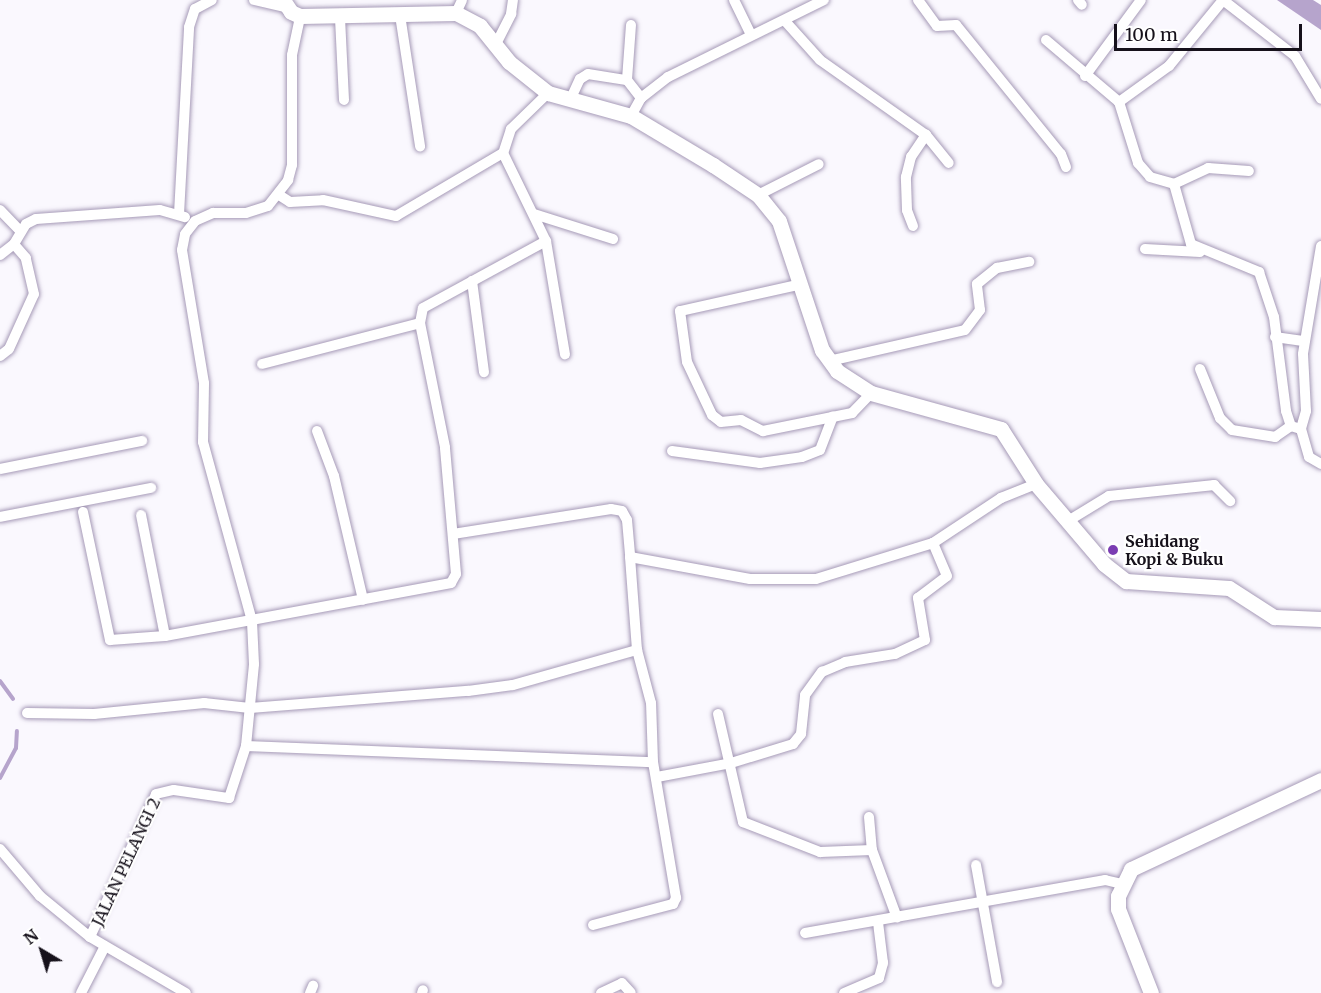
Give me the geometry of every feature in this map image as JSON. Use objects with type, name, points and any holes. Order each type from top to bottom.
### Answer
[{"type":"street","points":[[179,214],[189,27],[195,9],[212,0]]},
{"type":"street","points":[[254,0],[284,3],[300,16],[340,18],[399,15],[459,7],[480,26],[509,62],[548,93],[631,116],[758,195],[779,221],[829,361],[871,393],[1001,429],[1036,484],[1104,564],[1126,581],[1229,588],[1274,617],[1321,619]]},
{"type":"street","points":[[495,44],[512,14],[513,0]]},
{"type":"street","points":[[734,0],[751,35]]},
{"type":"street","points":[[631,116],[640,98],[668,78],[824,0]]},
{"type":"street","points":[[918,0],[937,26],[956,25],[1060,154],[1066,167]]},
{"type":"street","points":[[1085,76],[1141,0]]},
{"type":"street","points":[[1119,102],[1168,66],[1223,0],[1295,56],[1321,99]]},
{"type":"street","points":[[399,15],[420,146]]},
{"type":"street","points":[[300,16],[292,55],[292,165],[279,195],[268,206],[246,213],[213,213],[195,221],[185,234],[182,250],[204,383],[203,442],[252,621],[250,708],[246,746],[653,762]]},
{"type":"street","points":[[340,18],[344,100]]},
{"type":"street","points":[[785,21],[848,84],[926,135],[949,163]]},
{"type":"street","points":[[631,26],[627,80],[640,98]]},
{"type":"street","points":[[1046,40],[1085,76],[1119,102],[1138,163],[1150,177],[1174,184],[1208,168],[1249,171]]},
{"type":"street","points":[[571,98],[580,79],[588,74],[627,80]]},
{"type":"street","points":[[279,195],[290,202],[323,200],[396,216],[503,153],[512,129],[548,93]]},
{"type":"street","points":[[914,226],[907,210],[906,177],[911,157],[926,135]]},
{"type":"street","points":[[503,153],[546,241],[565,354]]},
{"type":"street","points":[[758,195],[819,164]]},
{"type":"street","points":[[1174,184],[1191,244],[1200,252]]},
{"type":"street","points":[[0,210],[20,231]]},
{"type":"street","points":[[0,255],[14,244],[20,231],[36,219],[55,215],[160,210],[179,214],[195,221]]},
{"type":"street","points":[[534,214],[613,239]]},
{"type":"street","points":[[83,512],[106,637],[165,636],[451,583],[456,574],[445,447],[420,323],[423,308],[546,241]]},
{"type":"street","points":[[0,356],[9,349],[34,294],[26,258],[14,244]]},
{"type":"street","points":[[1200,369],[1220,418],[1232,430],[1275,437],[1296,428],[1306,411],[1305,341],[1321,246]]},
{"type":"street","points":[[1145,249],[1200,252],[1259,272],[1274,316],[1279,380],[1309,457],[1321,464]]},
{"type":"street","points":[[829,361],[966,330],[980,310],[975,296],[977,284],[997,268],[1029,262]]},
{"type":"street","points":[[472,281],[484,372]]},
{"type":"street","points":[[802,284],[683,309],[680,313],[687,362],[711,415],[721,422],[741,420],[763,431],[852,413],[871,393]]},
{"type":"street","points":[[262,364],[420,323]]},
{"type":"street","points":[[1275,337],[1305,341]]},
{"type":"street","points":[[672,451],[760,463],[801,457],[820,450],[833,416]]},
{"type":"street","points":[[317,431],[334,476],[363,600]]},
{"type":"street","points":[[0,469],[142,441]]},
{"type":"street","points":[[630,557],[750,579],[816,579],[933,543],[992,502],[1036,484]]},
{"type":"street","points":[[1068,521],[1108,496],[1214,485],[1230,501]]},
{"type":"street","points":[[0,517],[151,488]]},
{"type":"street","points":[[453,534],[611,509],[622,512],[627,520],[637,650],[651,703],[653,762],[675,903],[593,925]]},
{"type":"street","points":[[141,514],[165,636]]},
{"type":"street","points":[[657,777],[732,764],[798,740],[805,695],[822,672],[844,662],[895,654],[925,640],[918,598],[948,573],[933,543]]},
{"type":"street","points":[[27,713],[94,714],[204,703],[250,708],[513,686],[637,650]]},
{"type":"street","points":[[718,714],[732,764],[742,822],[820,852],[872,850]]},
{"type":"street","name":"JALAN PELANGI 2","points":[[90,937],[156,794],[169,790],[229,798],[246,746]]},
{"type":"street","points":[[1150,993],[1118,909],[1122,884],[1143,860],[1321,780]]},
{"type":"street","points":[[869,817],[872,850],[897,918]]},
{"type":"street","points":[[0,849],[40,896],[104,948],[186,993]]},
{"type":"street","points":[[976,865],[996,982]]},
{"type":"street","points":[[805,933],[878,922],[1105,880],[1122,884]]},
{"type":"street","points":[[844,993],[879,978],[882,963],[878,922]]},
{"type":"street","points":[[81,993],[104,948]]},
{"type":"street","points":[[601,993],[622,983],[631,993]]},
{"type":"shaded area","points":[[1277,0],[1313,0],[1321,5],[1321,30]]},
{"type":"waterway","points":[[0,681],[13,699]]},
{"type":"waterway","points":[[0,778],[16,748],[17,731]]},
{"type":"place","name":"Sehidang Kopi & Buku","points":[[1113,550]]}]
